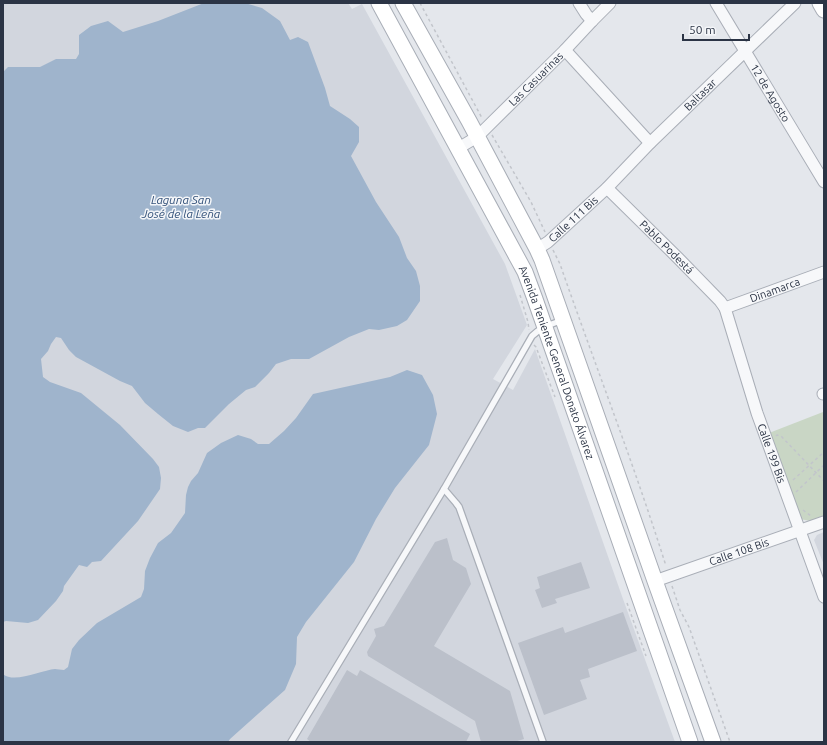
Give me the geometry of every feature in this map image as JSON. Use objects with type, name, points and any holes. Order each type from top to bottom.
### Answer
[{"type":"main road","name":"Avenida Teniente General Donato Álvarez","points":[[378,3],[525,272],[690,742]]},
{"type":"main road","name":"Avenida Teniente General Donato Álvarez","points":[[403,3],[537,248],[546,269],[713,742]]},
{"type":"main road","points":[[820,3],[824,10]]},
{"type":"street","points":[[579,3],[592,21]]},
{"type":"street","name":"Las Casuarinas","points":[[457,149],[477,137],[610,3]]},
{"type":"street","name":"12 de Agosto","points":[[716,3],[824,182]]},
{"type":"street","name":"Baltasar","points":[[607,188],[650,143],[795,3]]},
{"type":"street","points":[[565,50],[650,143]]},
{"type":"street","name":"Calle 111 Bis","points":[[537,248],[548,242],[607,188]]},
{"type":"street","name":"Pablo Podestá","points":[[607,188],[679,259],[725,308]]},
{"type":"street","name":"Dinamarca","points":[[725,308],[824,272]]},
{"type":"street","name":"Calle 199 Bis","points":[[725,308],[757,413],[803,529],[824,597]]},
{"type":"street","name":"Calle 108 Bis","points":[[655,581],[824,522]]},
{"type":"lane","points":[[291,742],[444,489],[532,336],[545,327],[564,320]]},
{"type":"lane","points":[[444,489],[459,507],[543,742]]},
{"type":"path","points":[[778,442],[776,435],[781,436],[824,481]]},
{"type":"path","points":[[792,481],[824,452]]},
{"type":"path","points":[[798,497],[796,492],[824,465]]},
{"type":"path","points":[[803,529],[801,509],[812,516]]},
{"type":"path","points":[[627,603],[648,659]]},
{"type":"shaded area","points":[[3,3],[348,3],[352,9],[362,4],[505,264],[527,325],[493,379],[513,390],[535,349],[675,742],[3,742]]},
{"type":"shaded area","points":[[824,532],[824,565],[814,540],[817,535]]},
{"type":"green space","points":[[823,412],[824,517],[810,521],[800,519],[769,433]]},
{"type":"water","name":"Laguna San José de la Leña","points":[[204,3],[245,3],[262,8],[280,21],[290,40],[298,37],[308,42],[330,106],[350,119],[359,127],[359,142],[351,156],[376,202],[399,237],[407,258],[416,271],[420,286],[420,301],[407,320],[397,326],[379,330],[369,329],[349,337],[309,359],[291,359],[276,364],[255,387],[246,390],[229,404],[205,428],[198,428],[188,432],[173,426],[158,414],[145,403],[132,386],[76,357],[61,338],[56,337],[48,351],[41,359],[43,377],[50,382],[81,393],[120,425],[159,467],[161,478],[160,489],[138,521],[101,561],[92,562],[87,567],[79,565],[64,586],[63,591],[56,601],[38,620],[28,623],[3,622],[3,72],[8,67],[40,67],[56,59],[76,59],[79,54],[79,35],[91,26],[108,21],[123,32],[158,21]]},
{"type":"water","points":[[407,370],[422,375],[433,395],[437,414],[429,445],[395,488],[376,519],[354,562],[306,622],[297,637],[296,664],[285,690],[228,742],[3,742],[3,674],[14,678],[55,669],[64,670],[68,667],[72,649],[79,640],[97,623],[141,597],[144,589],[145,571],[150,558],[158,543],[171,533],[185,513],[188,487],[198,473],[207,453],[221,443],[238,435],[251,439],[258,444],[269,444],[296,418],[313,394],[390,377]]},
{"type":"building","points":[[447,538],[453,560],[466,568],[471,584],[434,646],[510,691],[524,739],[514,742],[481,742],[475,721],[368,656],[367,652],[376,636],[374,629],[384,626],[435,542]]},
{"type":"building","points":[[581,562],[590,588],[555,599],[557,603],[542,608],[535,590],[540,588],[537,577]]},
{"type":"building","points":[[623,612],[637,651],[588,669],[590,677],[580,680],[587,699],[544,715],[518,643],[563,627],[565,633]]},
{"type":"building","points":[[347,670],[357,676],[360,670],[470,734],[466,742],[311,742],[307,739]]}]
